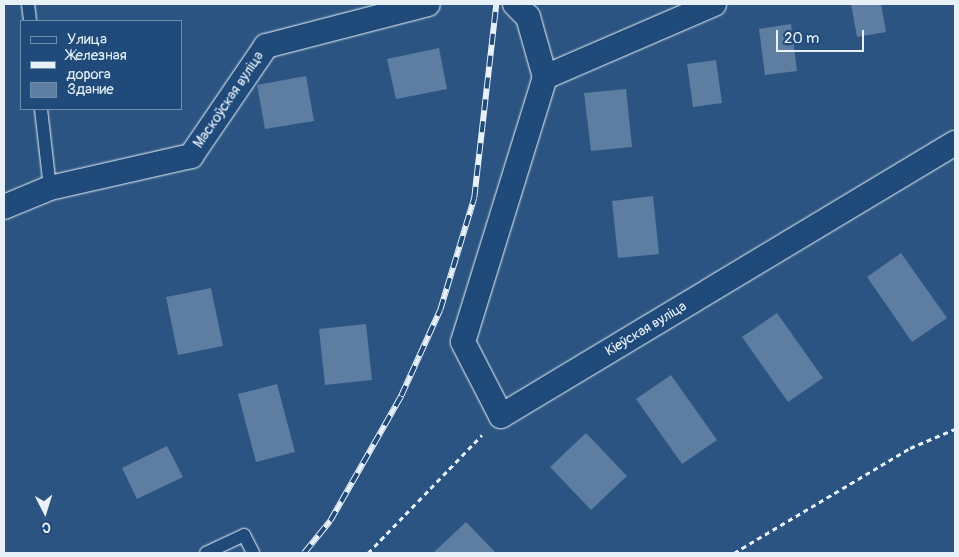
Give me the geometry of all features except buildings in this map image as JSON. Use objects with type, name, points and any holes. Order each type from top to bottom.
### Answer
[{"type":"street","name":"Маскоўская вуліца","points":[[4,207],[50,188],[191,156],[266,46],[428,4]]},
{"type":"street","points":[[500,416],[463,342],[545,78],[528,17],[515,4]]},
{"type":"street","points":[[545,78],[714,4]]},
{"type":"street","name":"Кіеўская вуліца","points":[[500,416],[955,143]]},
{"type":"lane","points":[[28,4],[30,20]]},
{"type":"lane","points":[[41,110],[50,188]]},
{"type":"lane","points":[[206,553],[244,535],[253,553]]},
{"type":"path","points":[[368,553],[500,416]]},
{"type":"path","points":[[734,553],[910,448],[955,429]]},
{"type":"railway","points":[[304,553],[330,521],[401,396],[440,310],[474,198],[496,4]]}]
